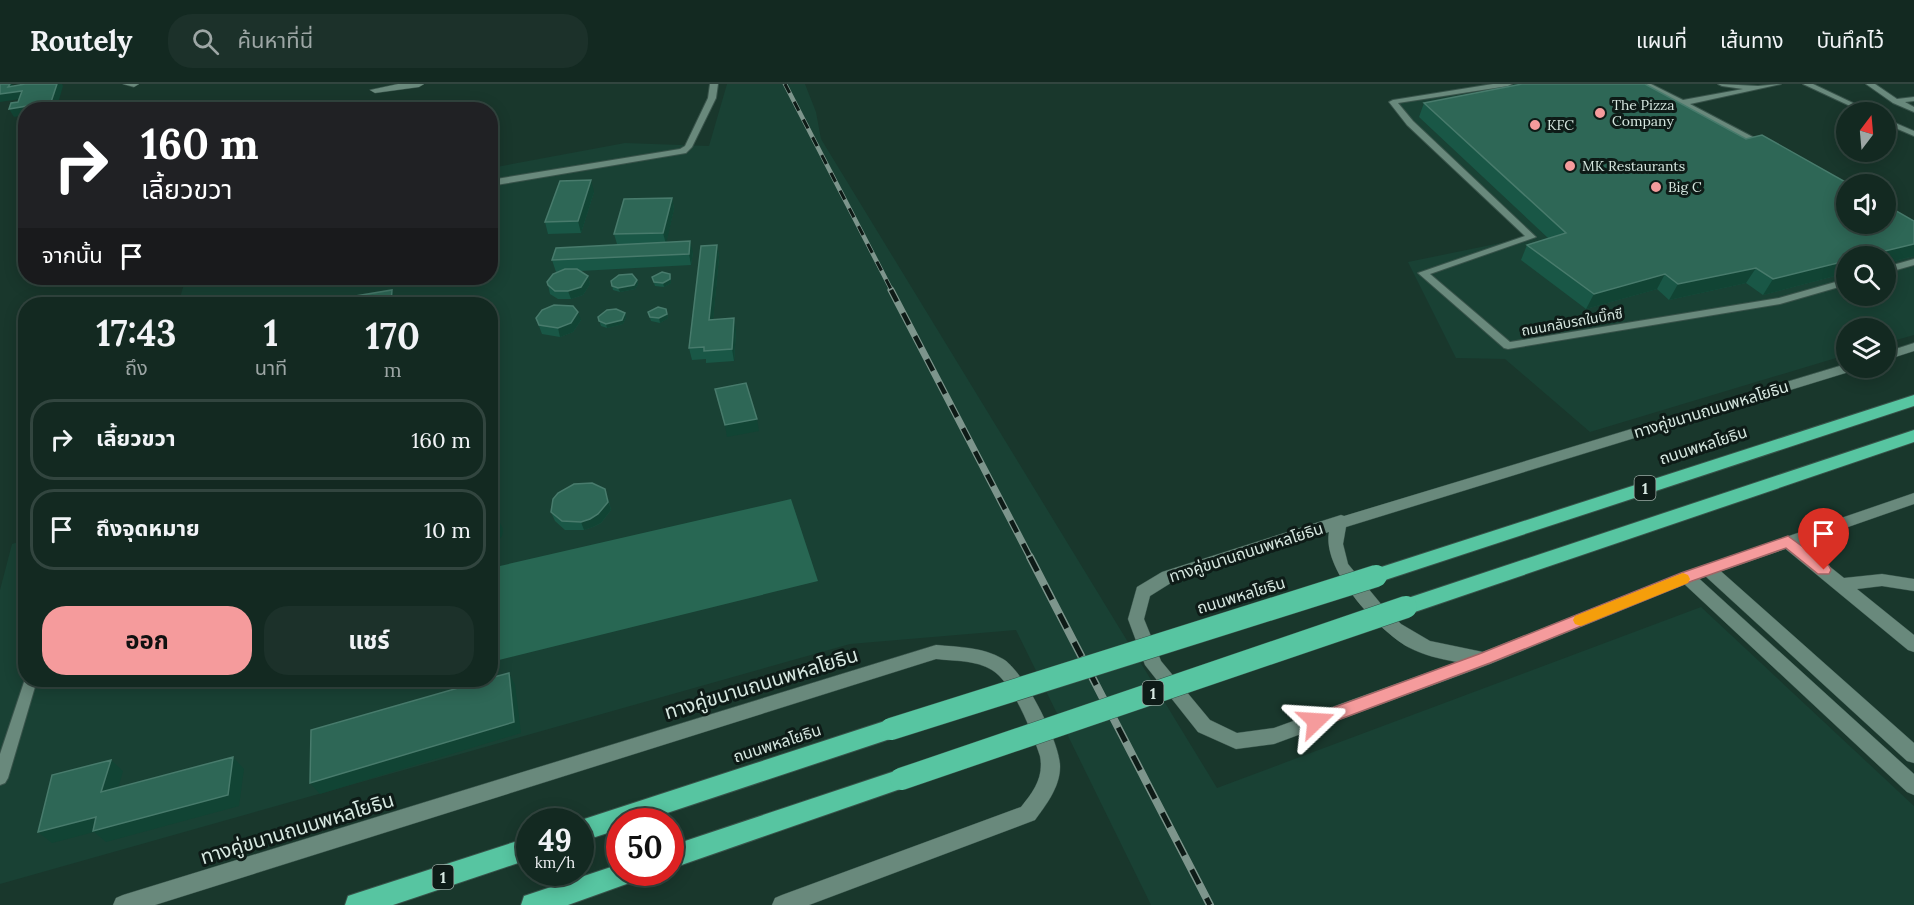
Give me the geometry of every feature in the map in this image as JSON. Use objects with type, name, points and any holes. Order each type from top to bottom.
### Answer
[{"type":"highway","name":"ถนนพหลโยธิน","points":[[594,826],[891,729],[1376,576],[1914,400]]},
{"type":"highway","name":"1","points":[[684,853],[1914,436]]},
{"type":"highway","name":"1","points":[[357,905],[516,853]]},
{"type":"highway","points":[[533,905],[606,880]]},
{"type":"main road","points":[[128,84],[134,84]]},
{"type":"main road","points":[[375,90],[419,84]]},
{"type":"main road","points":[[1896,353],[1914,347]]},
{"type":"main road","name":"ทางคู่ขนานถนนพหลโยธิน","points":[[1836,371],[1341,521],[1168,576],[1143,591],[1136,618],[1154,665],[1204,726],[1236,741],[1274,736],[1484,659],[1687,577],[1914,498]]},
{"type":"main road","points":[[1341,521],[1336,532],[1335,543],[1336,555],[1342,567],[1400,633],[1435,650],[1484,659]]},
{"type":"main road","points":[[1788,542],[1914,645]]},
{"type":"main road","points":[[1709,570],[1914,755]]},
{"type":"main road","points":[[1687,577],[1914,786]]},
{"type":"main road","points":[[1841,585],[1882,580],[1914,585]]},
{"type":"main road","name":"ทางคู่ขนานถนนพหลโยธิน","points":[[123,905],[936,652],[975,655],[1001,666],[1029,706],[1051,764],[1046,792],[1028,814],[782,905]]},
{"type":"lane","points":[[498,182],[684,151],[712,98],[714,84]]},
{"type":"lane","name":"ถนนกลับรถในบิ๊กซี","points":[[1508,84],[1393,102],[1410,123],[1531,237],[1423,273],[1508,346],[1780,301],[1836,285]]},
{"type":"lane","points":[[1645,84],[1772,149]]},
{"type":"lane","points":[[1722,84],[1758,88]]},
{"type":"lane","points":[[1682,103],[1777,84]]},
{"type":"lane","points":[[1807,84],[1846,102]]},
{"type":"lane","points":[[1870,84],[1914,110]]},
{"type":"lane","points":[[1896,101],[1914,99]]},
{"type":"lane","points":[[1896,126],[1914,134]]},
{"type":"lane","points":[[1896,267],[1914,262]]},
{"type":"lane","points":[[0,777],[28,687]]},
{"type":"shaded area","points":[[727,84],[805,84],[816,112],[821,139],[1217,788],[1701,607],[1914,806],[1914,905],[1151,905],[1016,630],[850,644],[0,884],[0,590],[12,544],[18,542],[18,687],[498,687],[498,297],[180,297],[184,285],[498,285],[498,167],[625,143],[709,146]]},
{"type":"shaded area","points":[[1508,84],[1638,84],[1836,217],[1836,234],[1896,234],[1896,225],[1914,228],[1914,335],[1896,340],[1896,318],[1836,318],[1836,358],[1590,432],[1505,359],[1456,358],[1408,262],[1530,237],[1393,102]]},
{"type":"shaded area","points":[[791,499],[818,581],[498,660],[498,566]]},
{"type":"building","points":[[0,84],[10,84],[8,87],[25,84],[57,84],[51,102],[18,102],[22,91],[0,94]]},
{"type":"building","name":"Big C","points":[[1522,84],[1645,84],[1746,139],[1762,135],[1836,177],[1836,234],[1896,234],[1896,211],[1914,221],[1914,244],[1896,248],[1896,246],[1836,246],[1836,263],[1773,279],[1756,268],[1678,284],[1665,274],[1594,294],[1527,245],[1566,233],[1424,103]]},
{"type":"building","points":[[18,102],[18,108],[9,109],[11,103]]},
{"type":"building","points":[[591,180],[578,221],[545,222],[560,181]]},
{"type":"building","points":[[672,198],[663,233],[614,234],[624,199]]},
{"type":"building","points":[[690,241],[689,254],[552,260],[556,248]]},
{"type":"building","points":[[717,245],[709,320],[734,318],[732,349],[704,351],[704,347],[689,348],[701,246]]},
{"type":"building","points":[[565,269],[577,269],[588,276],[581,287],[568,291],[555,291],[547,282],[553,274]]},
{"type":"building","points":[[662,272],[670,274],[670,279],[663,283],[654,282],[652,277]]},
{"type":"building","points":[[632,274],[637,280],[634,285],[618,288],[612,286],[611,281],[619,275]]},
{"type":"building","points":[[392,290],[392,297],[350,297]]},
{"type":"building","points":[[554,305],[573,306],[578,312],[571,323],[558,328],[539,325],[536,318],[542,310]]},
{"type":"building","points":[[658,307],[666,309],[667,314],[659,318],[650,317],[648,312]]},
{"type":"building","points":[[616,309],[625,313],[622,320],[606,324],[599,321],[598,317],[607,310]]},
{"type":"building","points":[[746,383],[757,419],[725,425],[715,389]]},
{"type":"building","points":[[592,483],[605,489],[608,502],[598,514],[581,522],[562,521],[551,512],[553,499],[558,493],[574,484]]},
{"type":"building","points":[[509,673],[514,722],[310,783],[311,730],[462,687],[498,687],[498,676]]},
{"type":"building","points":[[233,757],[228,795],[93,831],[96,817],[38,832],[52,775],[111,760],[101,792]]},
{"type":"railway","points":[[785,84],[892,291]]},
{"type":"railway","points":[[891,290],[1031,559]]},
{"type":"railway","points":[[1030,557],[1210,905]]},
{"type":"slow traffic","points":[[1581,620],[1683,579]]},
{"type":"place","name":"The Pizza Company","points":[[1600,113]]},
{"type":"place","name":"KFC","points":[[1535,125]]},
{"type":"place","name":"MK Restaurants","points":[[1570,166]]},
{"type":"place","name":"Big C","points":[[1656,187]]},
{"type":"route","points":[[1316,721],[1484,659],[1687,577],[1788,542],[1824,570]]}]
